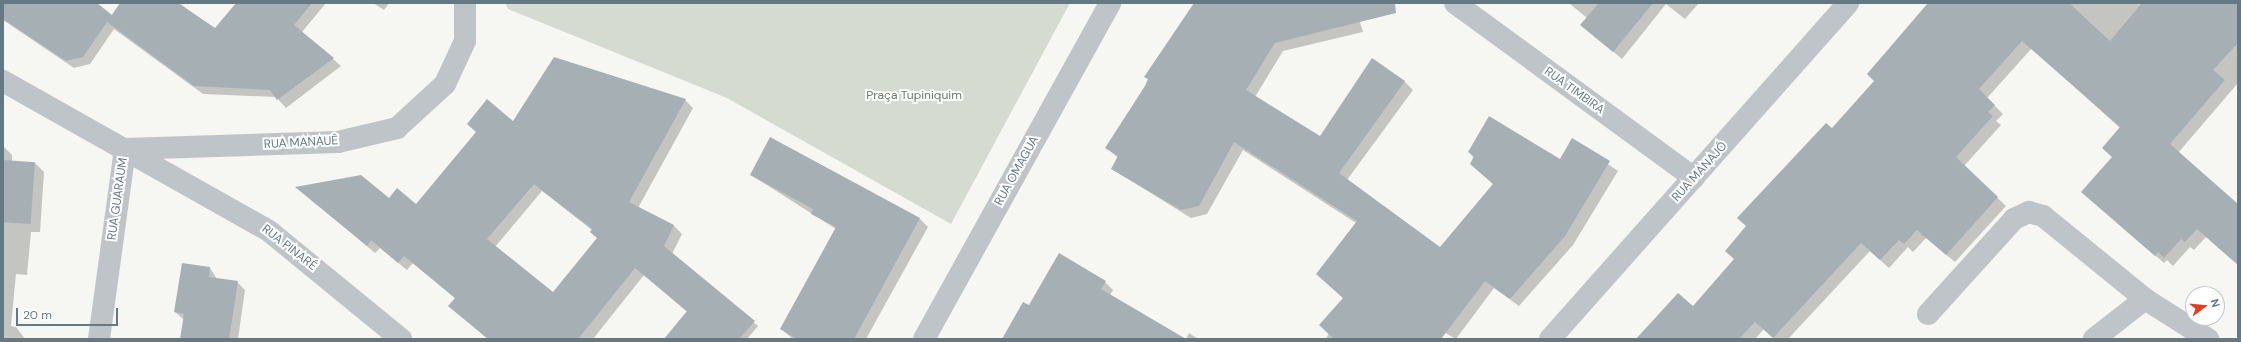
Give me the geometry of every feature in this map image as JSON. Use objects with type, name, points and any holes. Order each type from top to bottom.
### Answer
[{"type":"street","name":"RUA MANAUÊ","points":[[124,149],[338,142],[397,128],[445,84],[465,41],[465,3]]},
{"type":"street","name":"RUA OMAGUA","points":[[924,339],[1110,3]]},
{"type":"street","name":"RUA TIMBIRA","points":[[1455,3],[1694,178]]},
{"type":"street","name":"RUA MANAJÓ","points":[[1550,339],[1848,3]]},
{"type":"street","name":"RUA GUARAUM","points":[[3,80],[124,149],[100,339]]},
{"type":"street","name":"RUA PINARÉ","points":[[124,149],[269,231],[401,339]]},
{"type":"street","points":[[1928,314],[2014,219],[2029,212],[2043,216],[2145,298],[2208,339]]},
{"type":"street","points":[[2094,339],[2145,298]]},
{"type":"green space","name":"Praça Tupiniquim","points":[[505,3],[1070,3],[951,224],[727,98],[508,9]]},
{"type":"building","points":[[3,3],[97,3],[112,15],[83,57],[66,61],[3,19]]},
{"type":"building","points":[[120,3],[178,3],[215,28],[236,3],[312,3],[294,25],[334,58],[277,100],[270,90],[194,86],[107,22]]},
{"type":"building","points":[[1194,3],[1395,3],[1396,13],[1275,43],[1246,90],[1320,136],[1372,58],[1405,81],[1339,173],[1440,247],[1493,184],[1470,164],[1474,156],[1468,152],[1489,116],[1560,159],[1572,138],[1610,161],[1565,236],[1510,299],[1485,281],[1441,339],[1334,339],[1319,325],[1343,298],[1316,274],[1357,221],[1234,142],[1199,206],[1181,210],[1111,169],[1118,156],[1105,148],[1145,86],[1148,79],[1144,77]]},
{"type":"building","points":[[1599,3],[1653,3],[1613,52],[1580,25]]},
{"type":"building","points":[[1928,3],[2069,3],[2110,41],[2142,3],[2238,3],[2238,43],[2213,70],[2225,80],[2170,144],[2238,204],[2238,265],[2197,229],[2185,242],[2181,239],[2164,258],[2158,252],[2155,256],[2081,192],[2112,157],[2102,148],[2120,127],[2022,41],[1979,89],[1995,105],[1988,112],[1993,116],[1956,157],[1998,197],[1946,255],[1917,230],[1904,244],[1899,240],[1880,260],[1861,243],[1773,338],[1755,322],[1739,339],[1636,339],[1678,293],[1693,306],[1734,259],[1725,251],[1746,226],[1737,218],[1826,123],[1832,128],[1874,81],[1867,74]]},
{"type":"building","points":[[554,57],[686,99],[629,202],[674,225],[664,246],[755,321],[739,339],[664,339],[687,311],[635,268],[578,339],[488,339],[448,306],[455,298],[404,256],[398,263],[371,240],[367,246],[295,187],[361,175],[389,198],[397,188],[416,204],[476,132],[467,124],[487,99],[513,121]],"holes":[[[534,184],[592,229],[590,232],[597,238],[553,292],[487,239]]]},
{"type":"building","points":[[770,137],[920,218],[854,339],[797,339],[780,329],[836,227],[811,214],[813,209],[750,175]]},
{"type":"building","points":[[3,160],[35,162],[31,224],[3,222]]},
{"type":"building","points":[[1059,253],[1106,281],[1101,289],[1186,339],[1002,339],[1023,302],[1029,305]]},
{"type":"building","points":[[182,263],[210,267],[209,277],[238,281],[229,339],[180,339],[184,314],[174,312]]}]
